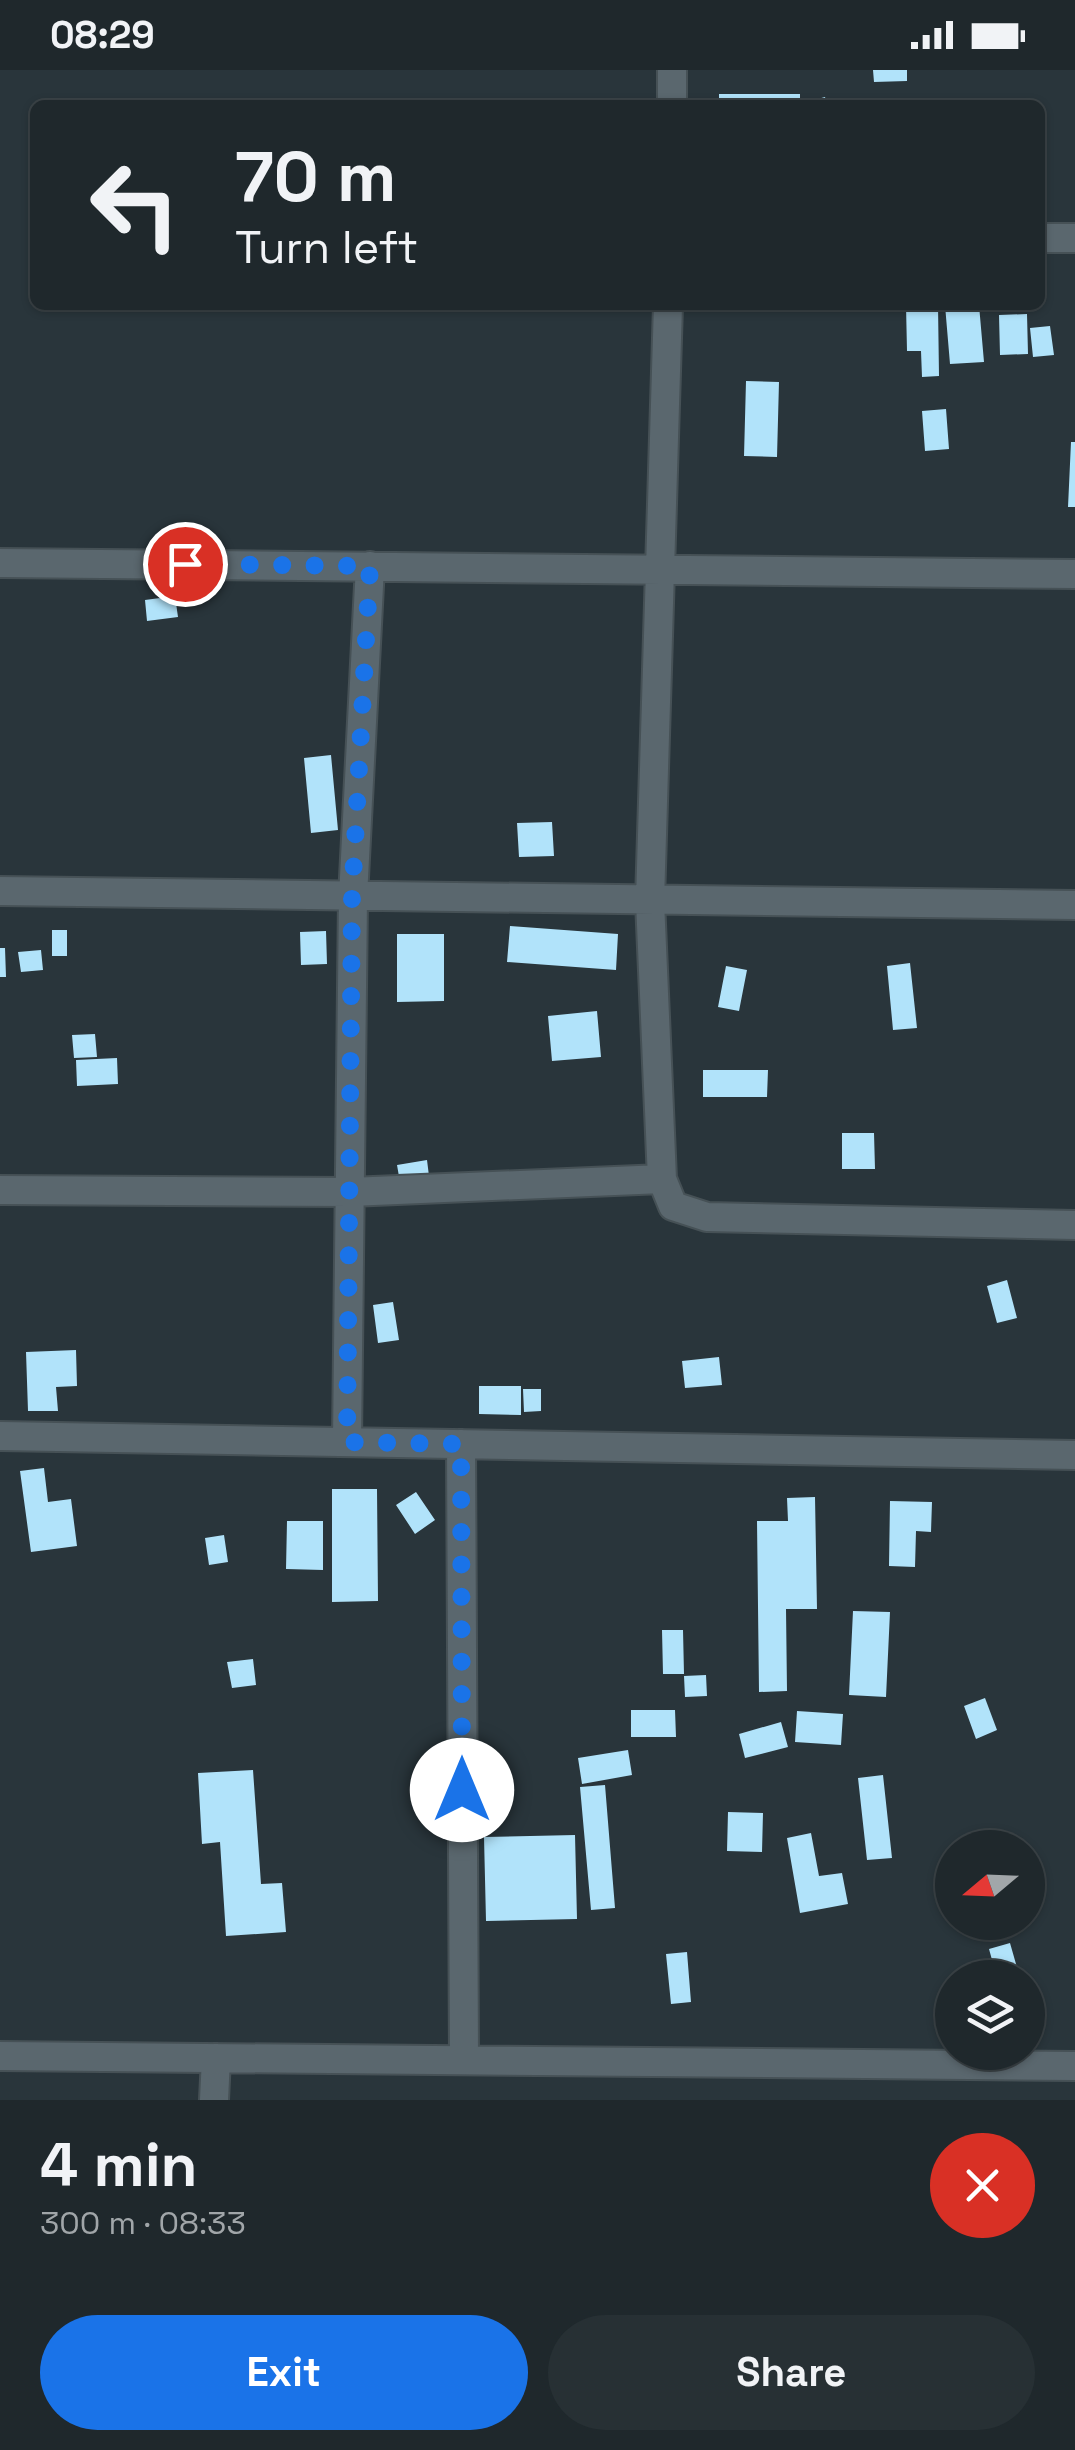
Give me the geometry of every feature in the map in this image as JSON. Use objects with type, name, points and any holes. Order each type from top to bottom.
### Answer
[{"type":"street","points":[[672,70],[672,100]]},
{"type":"street","points":[[1045,238],[1075,238]]},
{"type":"street","points":[[668,310],[650,902],[662,1179],[673,1206],[707,1217],[1075,1225]]},
{"type":"street","points":[[0,562],[1075,574]]},
{"type":"street","points":[[347,1442],[352,897],[370,566]]},
{"type":"street","points":[[0,891],[1075,905]]},
{"type":"street","points":[[0,1190],[350,1192],[662,1179]]},
{"type":"street","points":[[0,1436],[1075,1454]]},
{"type":"street","points":[[461,1444],[464,2058]]},
{"type":"street","points":[[0,2056],[1075,2066]]},
{"type":"street","points":[[214,2100],[216,2058]]},
{"type":"building","points":[[873,70],[907,70],[907,81],[874,82]]},
{"type":"building","points":[[719,94],[800,94],[800,100],[719,100]]},
{"type":"building","points":[[906,310],[938,310],[939,376],[922,377],[921,351],[907,351]]},
{"type":"building","points":[[945,310],[979,310],[984,362],[950,364]]},
{"type":"building","points":[[1027,314],[1028,354],[1000,355],[999,315]]},
{"type":"building","points":[[1050,326],[1054,355],[1033,357],[1030,328]]},
{"type":"building","points":[[746,381],[779,382],[777,457],[744,456]]},
{"type":"building","points":[[946,409],[949,449],[925,451],[922,411]]},
{"type":"building","points":[[1071,442],[1075,442],[1075,507],[1068,507]]},
{"type":"building","points":[[175,596],[178,617],[147,621],[145,600]]},
{"type":"building","points":[[331,755],[338,830],[311,833],[304,758]]},
{"type":"building","points":[[552,822],[554,856],[519,857],[517,823]]},
{"type":"building","points":[[510,926],[618,934],[616,970],[507,962]]},
{"type":"building","points":[[52,930],[67,930],[67,956],[52,956]]},
{"type":"building","points":[[326,931],[327,964],[301,965],[300,932]]},
{"type":"building","points":[[397,934],[444,934],[444,1001],[397,1002]]},
{"type":"building","points":[[0,948],[5,948],[6,977],[0,977]]},
{"type":"building","points":[[41,950],[43,970],[21,972],[18,952]]},
{"type":"building","points":[[910,963],[917,1028],[893,1030],[887,966]]},
{"type":"building","points":[[726,966],[747,970],[739,1011],[718,1007]]},
{"type":"building","points":[[597,1011],[601,1057],[552,1061],[548,1016]]},
{"type":"building","points":[[95,1034],[97,1057],[74,1058],[72,1035]]},
{"type":"building","points":[[117,1058],[118,1084],[77,1086],[76,1060]]},
{"type":"building","points":[[703,1070],[768,1070],[767,1097],[703,1097]]},
{"type":"building","points":[[842,1133],[874,1133],[875,1169],[842,1169]]},
{"type":"building","points":[[427,1160],[430,1184],[401,1188],[397,1165]]},
{"type":"building","points":[[1007,1280],[1017,1318],[997,1323],[987,1286]]},
{"type":"building","points":[[393,1302],[399,1340],[378,1343],[373,1305]]},
{"type":"building","points":[[76,1350],[77,1386],[56,1387],[58,1411],[28,1411],[26,1352]]},
{"type":"building","points":[[719,1357],[722,1385],[685,1388],[682,1361]]},
{"type":"building","points":[[479,1386],[521,1386],[521,1415],[479,1414]]},
{"type":"building","points":[[523,1389],[541,1389],[541,1411],[524,1412]]},
{"type":"building","points":[[44,1468],[48,1502],[71,1499],[77,1546],[31,1552],[20,1471]]},
{"type":"building","points":[[332,1489],[377,1489],[378,1601],[332,1602]]},
{"type":"building","points":[[416,1492],[435,1520],[415,1534],[396,1505]]},
{"type":"building","points":[[815,1497],[817,1609],[786,1609],[787,1691],[759,1692],[757,1521],[788,1521],[787,1498]]},
{"type":"building","points":[[890,1501],[932,1502],[931,1532],[916,1531],[915,1567],[889,1566]]},
{"type":"building","points":[[287,1521],[323,1521],[323,1570],[286,1569]]},
{"type":"building","points":[[224,1535],[228,1562],[209,1565],[205,1538]]},
{"type":"building","points":[[853,1611],[890,1612],[886,1697],[849,1695]]},
{"type":"building","points":[[662,1630],[683,1630],[684,1674],[663,1674]]},
{"type":"building","points":[[253,1659],[256,1685],[232,1688],[227,1662]]},
{"type":"building","points":[[706,1675],[707,1696],[685,1697],[684,1676]]},
{"type":"building","points":[[985,1698],[997,1730],[976,1739],[964,1706]]},
{"type":"building","points":[[631,1710],[675,1710],[676,1737],[631,1737]]},
{"type":"building","points":[[797,1711],[843,1714],[841,1745],[795,1742]]},
{"type":"building","points":[[781,1722],[788,1747],[745,1758],[739,1734]]},
{"type":"building","points":[[628,1750],[632,1775],[582,1784],[578,1758]]},
{"type":"building","points":[[253,1770],[261,1884],[282,1883],[286,1932],[226,1936],[220,1842],[202,1844],[198,1773]]},
{"type":"building","points":[[883,1775],[892,1858],[867,1860],[858,1778]]},
{"type":"building","points":[[605,1785],[615,1908],[591,1910],[580,1787]]},
{"type":"building","points":[[728,1812],[763,1813],[762,1852],[727,1851]]},
{"type":"building","points":[[811,1833],[819,1876],[842,1873],[848,1904],[800,1913],[787,1838]]},
{"type":"building","points":[[575,1835],[577,1919],[486,1921],[484,1837]]},
{"type":"building","points":[[1010,1943],[1015,1960],[992,1960],[989,1949]]},
{"type":"building","points":[[687,1952],[691,2002],[671,2004],[666,1954]]},
{"type":"route","points":[[185,564],[370,566],[352,897],[347,1442],[461,1444],[462,1790]]}]
